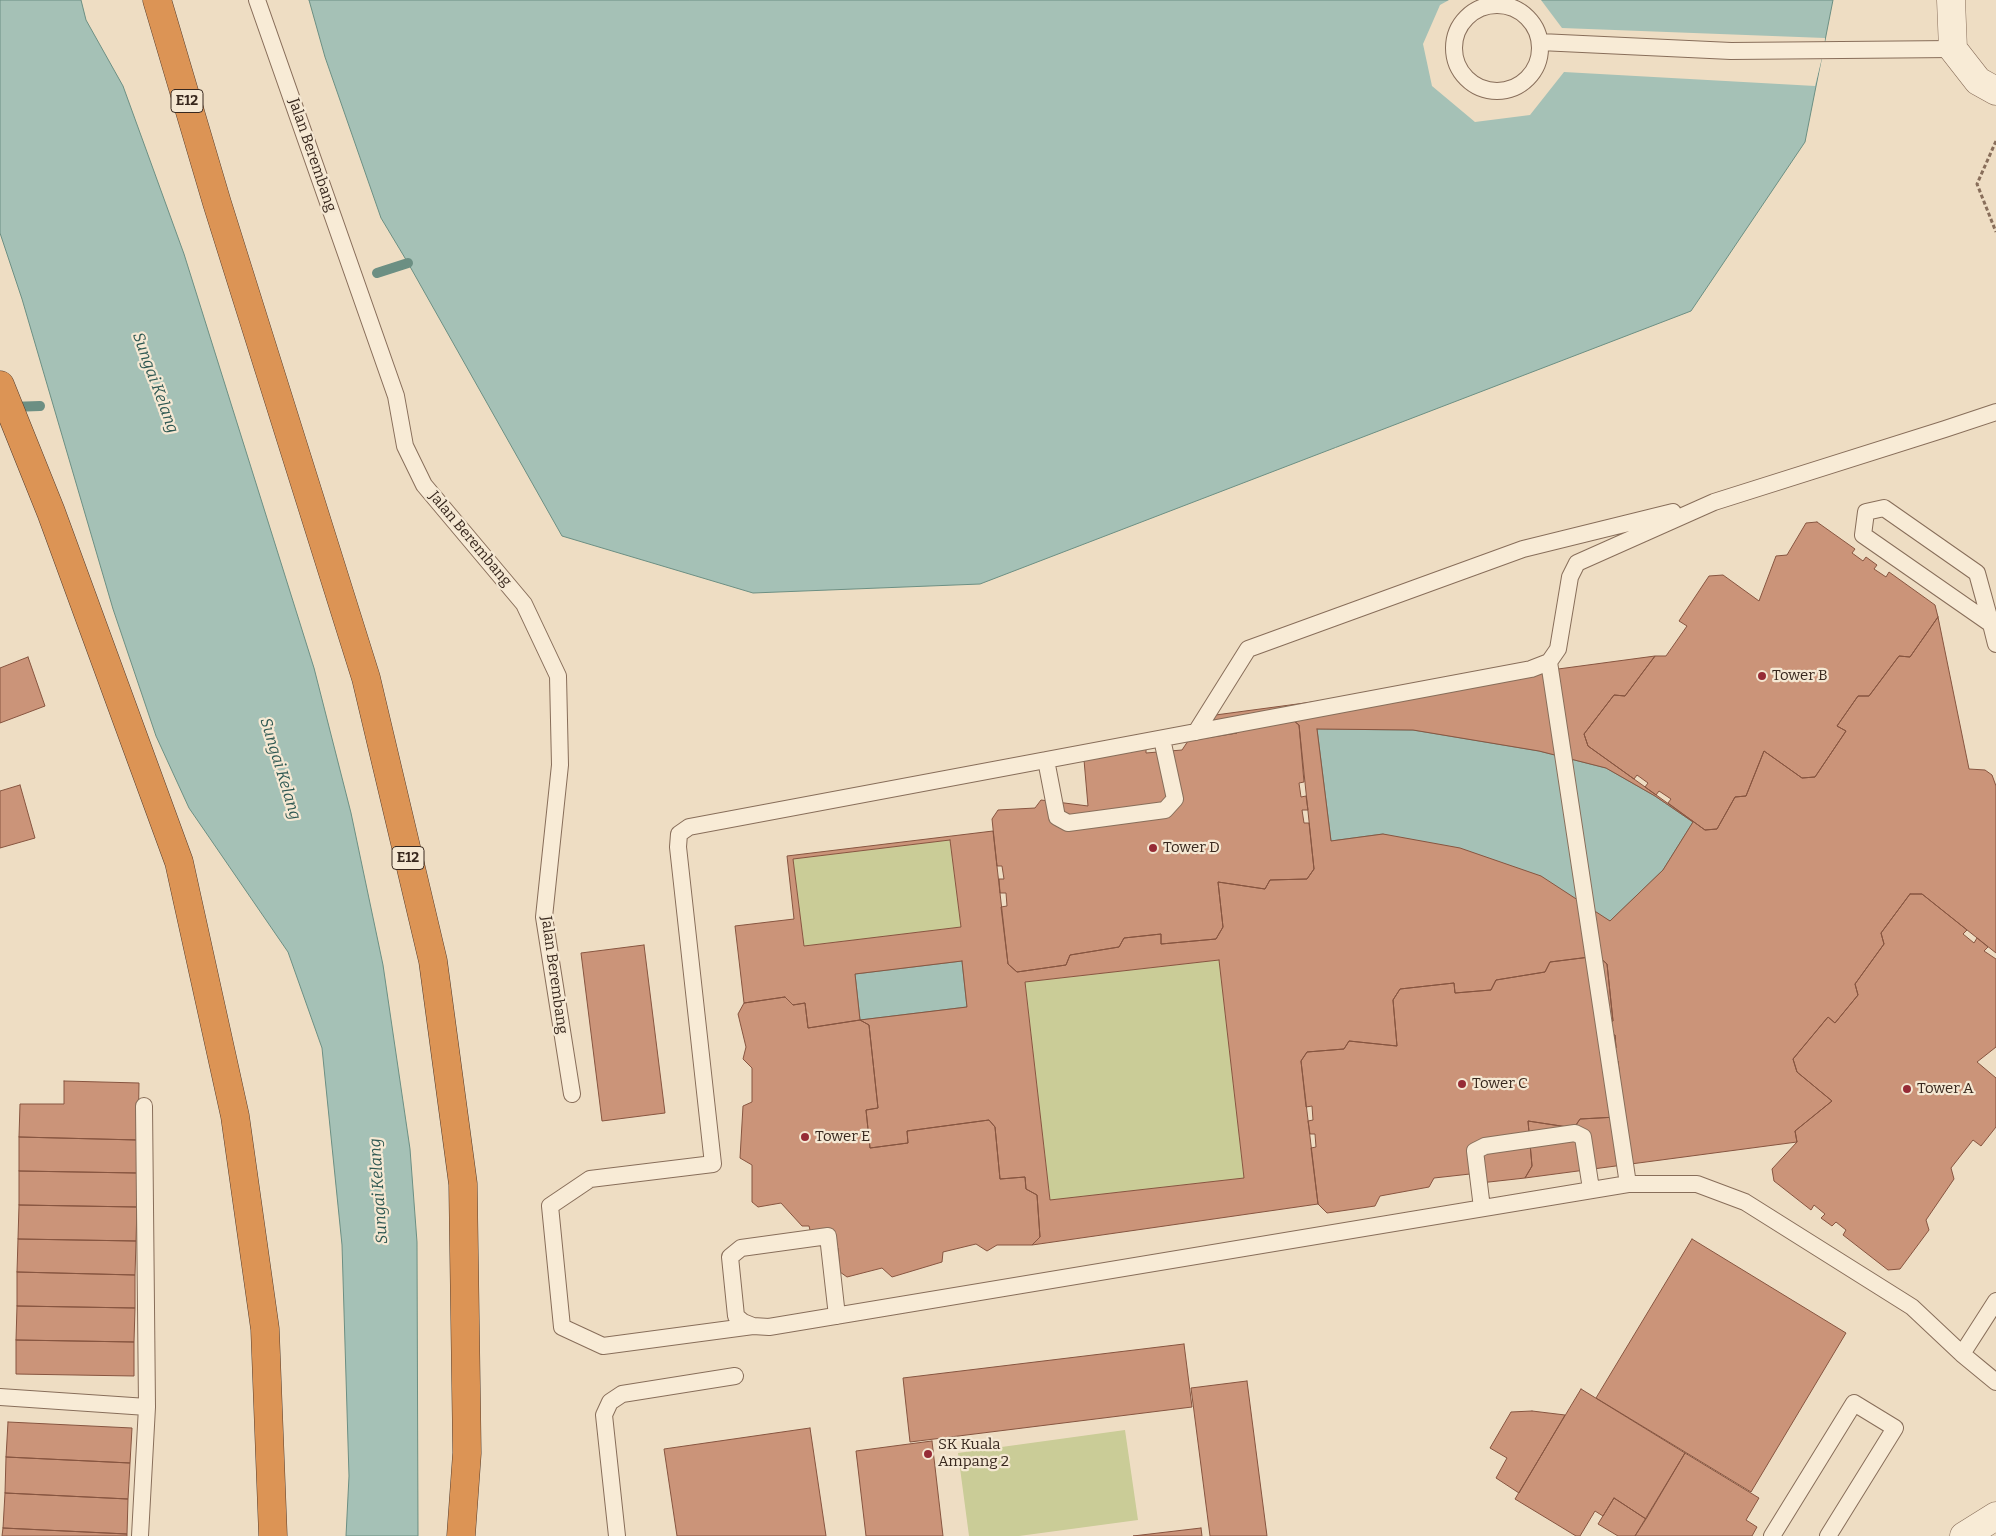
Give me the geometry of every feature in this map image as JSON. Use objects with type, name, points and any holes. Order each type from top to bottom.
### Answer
[{"type":"highway","name":"E12","points":[[157,0],[217,203],[366,678],[433,962],[463,1184],[467,1453],[461,1536]]},
{"type":"highway","points":[[0,385],[51,512],[179,862],[235,1116],[257,1271],[265,1329],[273,1536]]},
{"type":"street","points":[[1951,0],[1953,49],[1978,81],[1996,91]]},
{"type":"street","points":[[1964,1536],[1996,1516]]},
{"type":"lane","name":"Jalan Berembang","points":[[257,0],[396,396],[405,446],[424,485],[524,604],[558,676],[560,765],[544,917],[572,1094]]},
{"type":"lane","points":[[1498,4],[1513,7],[1526,16],[1535,28],[1540,42],[1539,57],[1533,71],[1523,82],[1510,90],[1495,92],[1480,88],[1467,80],[1458,68],[1454,54],[1454,39],[1460,25],[1470,13],[1483,6],[1498,4]]},
{"type":"lane","points":[[1540,42],[1731,51],[1953,49]]},
{"type":"lane","points":[[1196,732],[1248,650],[1523,549],[1714,502],[1996,412]]},
{"type":"lane","points":[[1714,502],[1577,563],[1570,577],[1558,649],[1549,662],[1531,669],[689,827],[679,834],[678,847],[712,1164],[590,1180],[550,1206],[562,1327],[603,1346],[753,1326],[769,1327],[1591,1189],[1628,1184],[1697,1184],[1745,1202],[1912,1307],[1962,1354],[1996,1382]]},
{"type":"lane","points":[[1993,623],[1863,535],[1866,512],[1884,508],[1977,573],[1993,623],[1996,644]]},
{"type":"lane","points":[[1549,662],[1628,1184]]},
{"type":"lane","points":[[1046,760],[1056,817],[1068,824],[1165,810],[1176,799],[1162,738]]},
{"type":"lane","points":[[140,1536],[147,1407],[144,1106]]},
{"type":"lane","points":[[1482,1208],[1475,1151],[1485,1146],[1575,1133],[1583,1137],[1591,1189]]},
{"type":"lane","points":[[753,1326],[736,1316],[730,1257],[741,1248],[828,1236],[837,1316]]},
{"type":"lane","points":[[1962,1354],[1996,1301]]},
{"type":"lane","points":[[617,1536],[604,1415],[610,1402],[622,1394],[735,1376]]},
{"type":"lane","points":[[0,1397],[147,1407]]},
{"type":"lane","points":[[1772,1536],[1854,1403],[1895,1428],[1828,1536]]},
{"type":"path","points":[[1996,142],[1977,184],[1996,232]]},
{"type":"green space","points":[[950,840],[961,927],[804,946],[793,859]]},
{"type":"green space","points":[[1219,960],[1244,1178],[1050,1200],[1025,982]]},
{"type":"green space","points":[[1125,1430],[1138,1520],[1019,1536],[969,1536],[958,1453]]},
{"type":"water","name":"Sungai Kelang","points":[[0,0],[81,0],[86,20],[123,86],[184,254],[314,668],[351,813],[383,965],[410,1149],[417,1242],[418,1536],[346,1536],[349,1476],[342,1245],[322,1048],[288,952],[189,808],[156,736],[113,609],[22,299],[0,233]]},
{"type":"water","points":[[309,0],[1833,0],[1805,142],[1691,311],[980,584],[753,593],[562,536],[381,218],[325,57]]},
{"type":"water","points":[[1317,729],[1413,730],[1539,751],[1606,768],[1655,796],[1693,822],[1663,870],[1610,921],[1383,834],[1331,841]]},
{"type":"water","points":[[962,961],[967,1007],[860,1020],[855,974]]},
{"type":"pier","points":[[1449,0],[1541,0],[1562,28],[1825,38],[1824,50],[1815,86],[1564,72],[1530,115],[1475,122],[1432,86],[1423,44],[1440,5]]},
{"type":"building","name":"Tower B","points":[[1817,522],[1855,549],[1852,553],[1863,561],[1866,557],[1877,565],[1874,569],[1886,577],[1889,572],[1935,605],[1938,617],[1910,657],[1899,656],[1869,696],[1858,696],[1837,726],[1846,731],[1815,777],[1802,778],[1764,751],[1746,796],[1735,797],[1717,829],[1705,830],[1668,803],[1671,799],[1659,791],[1656,795],[1645,787],[1648,783],[1637,775],[1634,779],[1588,746],[1584,734],[1614,695],[1625,696],[1655,656],[1666,656],[1687,626],[1679,621],[1709,576],[1723,575],[1759,601],[1776,556],[1787,555],[1806,523]]},
{"type":"building","points":[[1938,617],[1969,769],[1985,770],[1992,775],[1996,786],[1996,953],[1922,894],[1910,894],[1881,933],[1884,944],[1855,984],[1858,995],[1835,1023],[1828,1017],[1793,1059],[1797,1072],[1832,1101],[1795,1131],[1797,1142],[1525,1178],[1532,1166],[1528,1121],[1574,1128],[1580,1119],[1617,1117],[1623,1108],[1618,1061],[1613,1062],[1611,1049],[1616,1048],[1615,1035],[1609,1035],[1608,1022],[1613,1021],[1607,964],[1598,956],[1550,962],[1545,972],[1496,980],[1491,990],[1455,993],[1454,983],[1400,989],[1393,1000],[1397,1046],[1349,1041],[1344,1049],[1307,1052],[1301,1061],[1318,1204],[1032,1245],[1040,1237],[1037,1195],[1026,1189],[1025,1177],[1000,1179],[995,1127],[989,1120],[907,1131],[908,1143],[870,1148],[866,1110],[878,1108],[869,1025],[860,1020],[808,1028],[805,1003],[793,1005],[785,997],[744,1003],[735,926],[794,919],[787,856],[993,831],[1008,964],[1017,972],[1066,965],[1070,955],[1119,947],[1124,938],[1161,934],[1161,944],[1216,939],[1223,927],[1218,882],[1265,889],[1270,880],[1307,879],[1314,869],[1299,725],[1289,717],[1241,723],[1237,733],[1210,737],[1208,716],[1655,656],[1625,696],[1614,695],[1584,734],[1588,746],[1705,830],[1717,829],[1735,797],[1746,796],[1764,751],[1802,778],[1815,777],[1846,731],[1837,726],[1858,696],[1869,696],[1899,656],[1910,657]],"holes":[[[1317,729],[1413,730],[1539,751],[1606,768],[1655,796],[1693,822],[1663,870],[1610,921],[1541,876],[1460,848],[1383,834],[1331,841]],[[950,840],[961,927],[804,946],[793,859]],[[1219,960],[1244,1178],[1050,1200],[1025,982]],[[962,961],[967,1007],[860,1020],[855,974]]]},
{"type":"building","points":[[28,657],[45,706],[0,723],[0,668]]},
{"type":"building","name":"Tower D","points":[[1289,717],[1299,725],[1304,782],[1299,783],[1301,797],[1306,796],[1308,810],[1302,810],[1304,823],[1309,823],[1314,869],[1307,879],[1270,880],[1265,889],[1218,882],[1223,927],[1216,939],[1161,944],[1161,934],[1124,938],[1119,947],[1070,955],[1066,965],[1017,972],[1008,964],[1001,907],[1007,906],[1006,893],[1000,893],[999,879],[1004,879],[1002,866],[997,866],[992,819],[998,810],[1035,808],[1041,800],[1088,806],[1084,760],[1146,743],[1146,753],[1182,750],[1188,741],[1237,733],[1241,723]]},
{"type":"building","points":[[20,785],[35,838],[0,848],[0,791]]},
{"type":"building","name":"Tower A","points":[[1910,894],[1922,894],[1967,930],[1963,934],[1974,943],[1977,938],[1988,947],[1984,951],[1996,959],[1996,1047],[1977,1062],[1996,1078],[1996,1127],[1981,1146],[1973,1140],[1951,1168],[1954,1179],[1926,1220],[1929,1230],[1900,1269],[1888,1270],[1843,1235],[1846,1230],[1836,1222],[1832,1226],[1821,1218],[1825,1214],[1814,1205],[1811,1210],[1774,1181],[1772,1169],[1797,1142],[1795,1131],[1832,1101],[1797,1072],[1793,1059],[1828,1017],[1835,1023],[1858,995],[1855,984],[1884,944],[1881,933]]},
{"type":"building","points":[[644,945],[665,1113],[602,1121],[581,953]]},
{"type":"building","name":"Tower C","points":[[1598,956],[1607,964],[1613,1021],[1608,1022],[1609,1035],[1615,1035],[1616,1048],[1611,1049],[1613,1062],[1618,1061],[1623,1108],[1617,1117],[1580,1119],[1574,1128],[1528,1121],[1532,1166],[1525,1178],[1471,1184],[1470,1174],[1434,1178],[1429,1187],[1380,1196],[1375,1206],[1327,1213],[1318,1204],[1311,1148],[1316,1147],[1315,1134],[1310,1134],[1308,1121],[1313,1120],[1312,1106],[1306,1107],[1301,1061],[1307,1052],[1344,1049],[1349,1041],[1397,1046],[1393,1000],[1400,989],[1454,983],[1455,993],[1491,990],[1496,980],[1545,972],[1550,962]]},
{"type":"building","name":"Tower E","points":[[785,997],[793,1005],[805,1003],[808,1028],[860,1020],[869,1025],[878,1108],[866,1110],[870,1148],[908,1143],[907,1131],[989,1120],[995,1127],[1000,1179],[1025,1177],[1026,1189],[1037,1195],[1040,1237],[1032,1245],[997,1245],[987,1251],[976,1244],[943,1252],[942,1262],[892,1277],[882,1268],[847,1277],[840,1272],[838,1248],[811,1234],[809,1226],[802,1226],[781,1203],[758,1207],[752,1202],[752,1165],[740,1158],[743,1106],[752,1102],[752,1068],[743,1059],[746,1047],[738,1014],[744,1003]]},
{"type":"building","points":[[64,1081],[139,1083],[138,1140],[19,1137],[20,1104],[64,1104]]},
{"type":"building","points":[[19,1137],[138,1140],[137,1173],[19,1171]]},
{"type":"building","points":[[19,1171],[137,1173],[137,1207],[19,1205]]},
{"type":"building","points":[[19,1205],[137,1207],[136,1241],[18,1239]]},
{"type":"building","points":[[18,1239],[136,1241],[135,1275],[17,1272]]},
{"type":"building","points":[[1692,1239],[1846,1333],[1751,1492],[1596,1398]]},
{"type":"building","points":[[17,1272],[135,1275],[135,1308],[17,1306]]},
{"type":"building","points":[[17,1306],[135,1308],[134,1342],[16,1340]]},
{"type":"building","points":[[16,1340],[134,1342],[134,1376],[16,1374]]},
{"type":"building","points":[[1184,1344],[1192,1407],[910,1442],[903,1378]]},
{"type":"building","points":[[1247,1381],[1267,1536],[1210,1536],[1191,1388]]},
{"type":"building","points":[[1581,1389],[1685,1453],[1646,1519],[1614,1498],[1603,1516],[1595,1511],[1580,1536],[1576,1536],[1515,1499]]},
{"type":"building","points":[[1532,1411],[1565,1415],[1519,1493],[1496,1478],[1507,1458],[1490,1448],[1511,1412]]},
{"type":"building","points":[[8,1422],[132,1428],[130,1463],[6,1457]]},
{"type":"building","points":[[810,1428],[826,1536],[677,1536],[664,1449]]},
{"type":"building","points":[[932,1441],[943,1536],[866,1536],[856,1451]]},
{"type":"building","points":[[1685,1453],[1759,1498],[1746,1520],[1757,1527],[1752,1536],[1635,1536]]},
{"type":"building","points":[[6,1457],[130,1463],[128,1499],[5,1493]]},
{"type":"building","points":[[5,1493],[128,1499],[127,1534],[3,1528]]},
{"type":"building","points":[[1614,1498],[1646,1519],[1635,1536],[1618,1536],[1598,1524]]},
{"type":"building","points":[[3,1528],[127,1534],[127,1536],[2,1536]]},
{"type":"building","points":[[1201,1528],[1202,1536],[1133,1536]]},
{"type":"waterway","points":[[377,273],[408,263]]},
{"type":"waterway","points":[[11,407],[40,406]]},
{"type":"place","name":"Tower B","points":[[1762,676]]},
{"type":"place","name":"Tower D","points":[[1153,848]]},
{"type":"place","name":"Tower C","points":[[1462,1084]]},
{"type":"place","name":"Tower A","points":[[1907,1089]]},
{"type":"place","name":"Tower E","points":[[805,1137]]},
{"type":"place","name":"SK Kuala Ampang 2","points":[[928,1454]]}]
